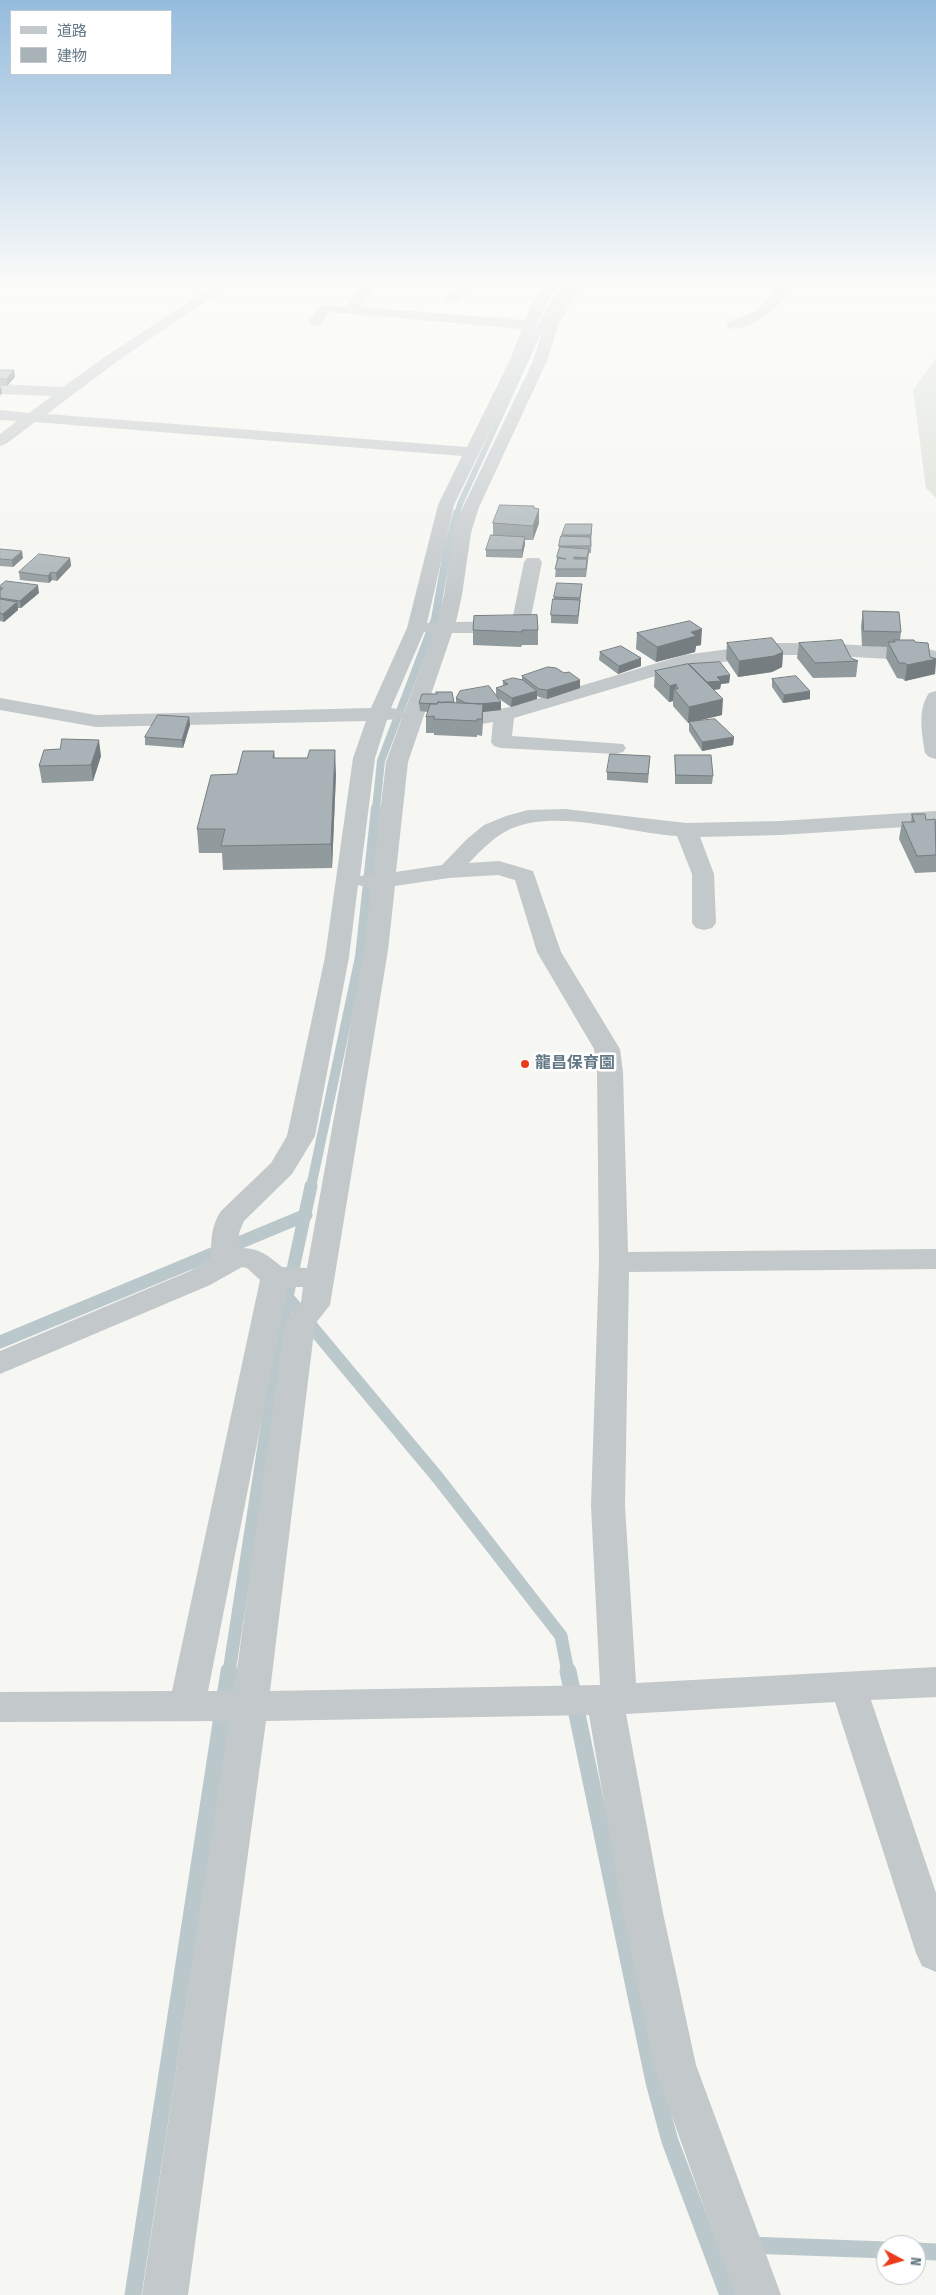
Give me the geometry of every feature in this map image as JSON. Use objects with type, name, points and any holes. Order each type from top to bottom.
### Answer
[{"type":"street","points":[[0,440],[26,416],[61,392]]},
{"type":"street","points":[[165,2295],[221,1706],[296,1278],[366,1014],[376,950],[367,881],[364,758],[397,714],[431,628],[471,452],[502,392]]},
{"type":"street","points":[[226,1252],[224,1233],[231,1217],[282,1168],[301,1136],[338,957],[367,881],[397,762],[397,714],[431,628],[453,595],[462,533],[458,506],[526,392]]},
{"type":"street","points":[[0,415],[471,452]]},
{"type":"street","points":[[431,628],[520,627],[533,562]]},
{"type":"street","points":[[2,710],[96,721],[397,714],[484,718],[504,714],[684,661],[766,650],[819,649],[928,655],[936,660]]},
{"type":"street","points":[[936,697],[932,703],[936,753]]},
{"type":"street","points":[[504,714],[501,742],[616,748]]},
{"type":"street","points":[[449,872],[480,837],[497,826],[528,817],[562,815],[650,828],[686,830],[766,829],[936,818]]},
{"type":"street","points":[[686,830],[703,874],[704,923]]},
{"type":"street","points":[[367,881],[499,868],[525,876],[549,952],[607,1049],[610,1072],[614,1262],[608,1506],[592,1700],[643,1913],[675,2065],[746,2261]]},
{"type":"street","points":[[221,1706],[304,1317],[316,1305],[296,1278],[255,1260],[226,1252]]},
{"type":"street","points":[[0,1363],[200,1278],[226,1252]]},
{"type":"street","points":[[614,1262],[936,1259]]},
{"type":"street","points":[[0,1707],[221,1706],[592,1700],[936,1682]]},
{"type":"street","points":[[848,1687],[936,1952]]},
{"type":"shaded area","points":[[913,392],[936,392],[936,498],[926,488]]},
{"type":"building","points":[[500,505],[534,506],[534,508],[539,509],[533,526],[493,523]]},
{"type":"building","points":[[566,524],[592,524],[591,535],[562,535]]},
{"type":"building","points":[[491,535],[525,537],[522,550],[486,550]]},
{"type":"building","points":[[561,536],[590,537],[591,546],[559,546]]},
{"type":"building","points":[[560,547],[589,549],[587,558],[574,557],[574,559],[587,559],[586,569],[555,569],[558,558],[566,559],[557,557]]},
{"type":"building","points":[[0,549],[22,551],[12,560],[0,559]]},
{"type":"building","points":[[39,554],[70,558],[56,573],[51,572],[48,576],[19,572]]},
{"type":"building","points":[[6,581],[38,585],[20,601],[0,598],[0,591],[3,588],[0,588],[0,586]]},
{"type":"building","points":[[557,583],[582,584],[580,598],[554,597]]},
{"type":"building","points":[[0,599],[17,602],[3,614],[0,613]]},
{"type":"building","points":[[553,599],[580,600],[578,616],[551,615]]},
{"type":"building","points":[[863,611],[899,612],[901,632],[864,631]]},
{"type":"building","points":[[537,615],[538,630],[522,630],[522,632],[473,630],[474,616]]},
{"type":"building","points":[[690,621],[702,629],[691,632],[696,636],[657,647],[637,633]]},
{"type":"building","points":[[772,638],[783,652],[774,656],[739,661],[727,643]]},
{"type":"building","points":[[842,640],[851,658],[858,661],[815,663],[799,643]]},
{"type":"building","points":[[894,640],[914,640],[915,642],[928,643],[930,657],[936,659],[907,665],[899,663],[888,642],[895,642]]},
{"type":"building","points":[[621,646],[641,658],[619,666],[600,652]]},
{"type":"building","points":[[720,662],[730,675],[717,677],[721,681],[707,682],[689,664]]},
{"type":"building","points":[[688,664],[723,699],[689,707],[674,689],[678,689],[676,684],[670,686],[655,671]]},
{"type":"building","points":[[548,667],[556,668],[564,673],[569,672],[580,680],[547,690],[539,689],[522,676]]},
{"type":"building","points":[[796,676],[810,691],[784,695],[772,679]]},
{"type":"building","points":[[513,678],[523,680],[537,691],[512,698],[496,688],[508,684],[503,681]]},
{"type":"building","points":[[489,686],[501,702],[466,703],[456,698],[460,691]]},
{"type":"building","points":[[436,692],[452,692],[454,702],[438,702],[437,704],[419,703],[422,694],[437,694]]},
{"type":"building","points":[[438,702],[483,704],[482,719],[477,719],[477,721],[434,719],[434,716],[426,717],[430,704],[437,704]]},
{"type":"building","points":[[158,715],[189,717],[182,740],[145,737]]},
{"type":"building","points":[[715,719],[734,737],[702,742],[689,722]]},
{"type":"building","points":[[62,739],[99,740],[91,765],[39,766],[44,750],[60,749]]},
{"type":"building","points":[[310,750],[335,750],[331,844],[221,846],[225,829],[197,829],[211,775],[237,774],[243,751],[274,751],[273,758],[307,758]]},
{"type":"building","points":[[610,754],[650,756],[648,774],[607,772]]},
{"type":"building","points":[[675,755],[711,755],[713,776],[676,775]]},
{"type":"building","points":[[912,814],[925,814],[926,820],[935,819],[936,855],[917,856],[902,822],[914,822]]},
{"type":"waterway","points":[[457,515],[460,504],[511,392]]},
{"type":"waterway","points":[[376,809],[381,761],[435,619],[447,551],[457,513]]},
{"type":"waterway","points":[[311,1187],[360,957],[376,808]]},
{"type":"waterway","points":[[305,1216],[311,1186]]},
{"type":"waterway","points":[[0,1342],[305,1216]]},
{"type":"waterway","points":[[287,1297],[305,1216]]},
{"type":"waterway","points":[[229,1672],[287,1297]]},
{"type":"waterway","points":[[287,1297],[438,1478],[561,1636],[568,1672]]},
{"type":"waterway","points":[[133,2295],[229,1671]]},
{"type":"waterway","points":[[568,1671],[654,2082],[670,2141],[728,2295]]},
{"type":"waterway","points":[[748,2245],[876,2250]]},
{"type":"waterway","points":[[926,2252],[936,2252]]},
{"type":"place","name":"龍昌保育園","points":[[525,1064]]}]
